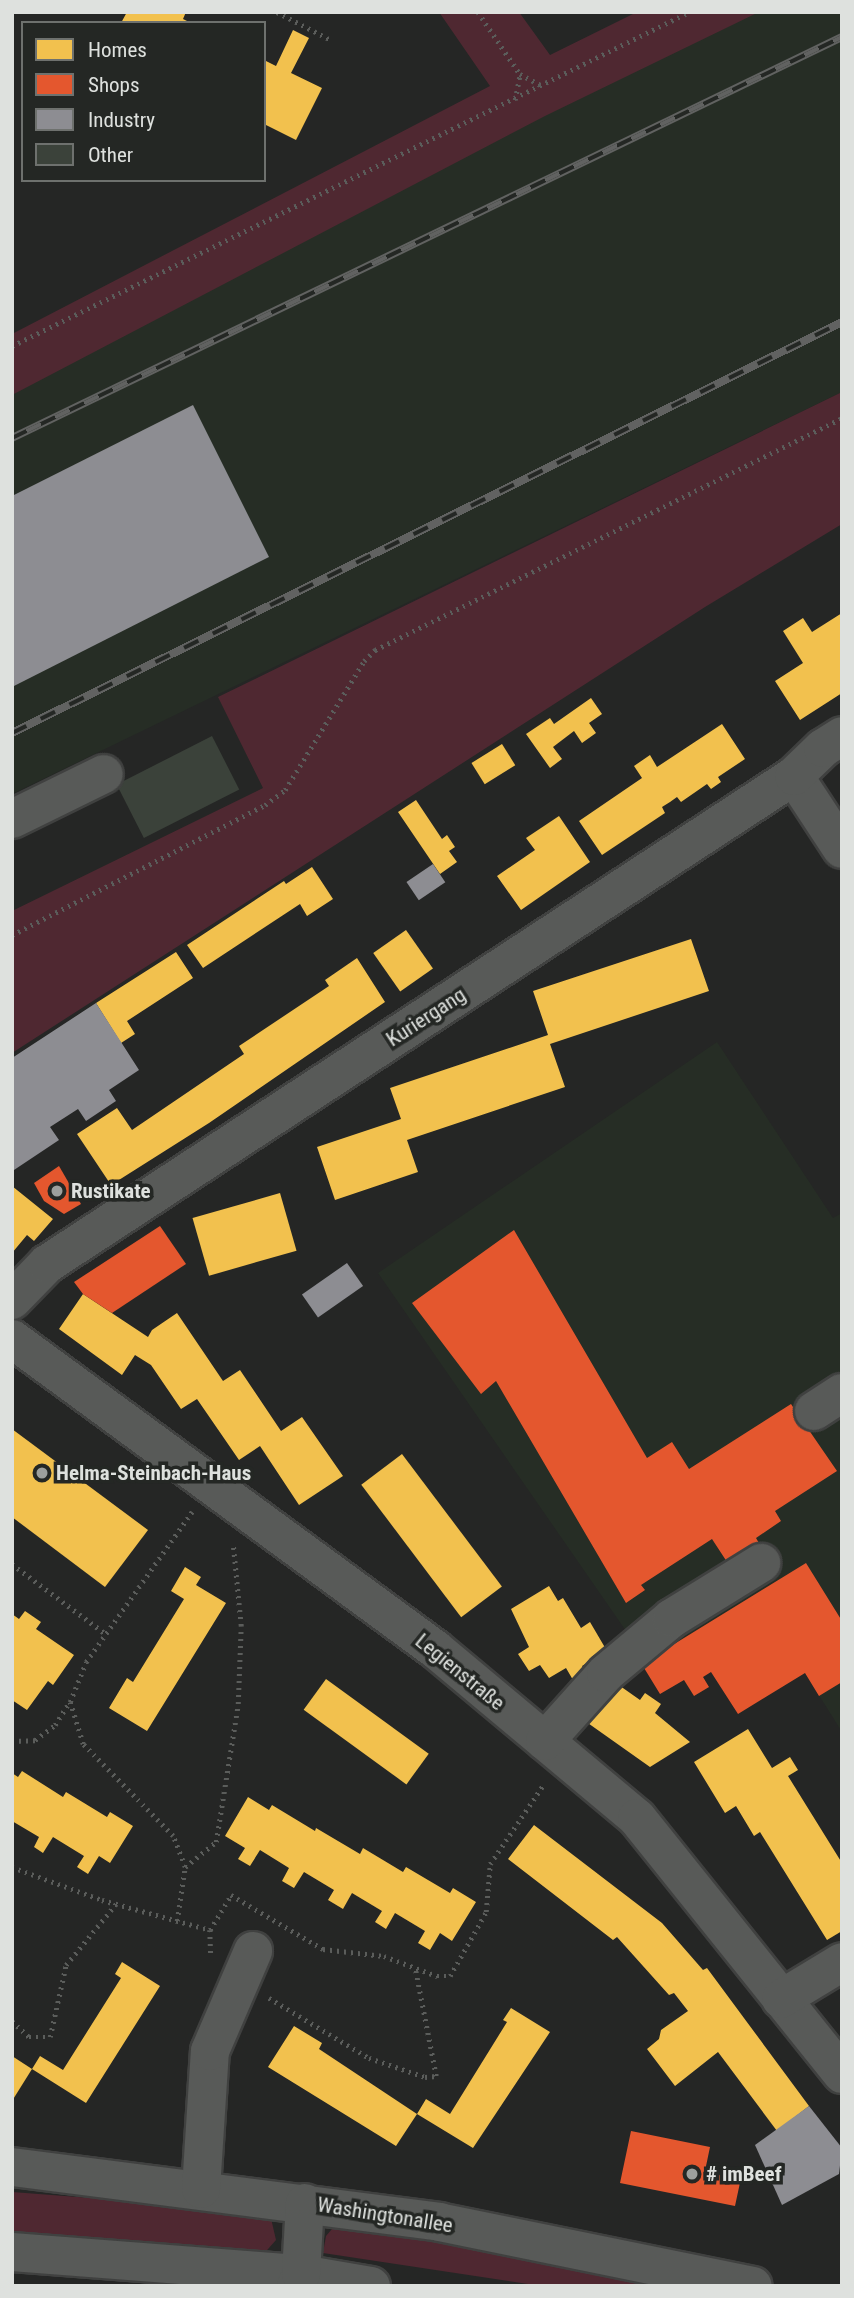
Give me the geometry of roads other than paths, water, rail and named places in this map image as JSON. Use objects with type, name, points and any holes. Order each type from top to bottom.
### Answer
[{"type":"street","name":"Kuriergang","points":[[12,1300],[47,1264],[794,776],[823,748],[842,736]]},
{"type":"street","points":[[12,819],[104,774]]},
{"type":"street","points":[[794,776],[842,849]]},
{"type":"street","name":"Legienstraße","points":[[12,1339],[435,1649],[637,1818],[842,2074]]},
{"type":"street","points":[[554,1749],[606,1673],[672,1618],[761,1563]]},
{"type":"street","points":[[781,1999],[842,1962]]},
{"type":"street","points":[[201,2189],[210,2051],[235,1967]]},
{"type":"street","name":"Washingtonallee","points":[[12,2166],[439,2222],[753,2286]]},
{"type":"street","points":[[298,2280],[305,2203]]},
{"type":"street","points":[[12,2252],[371,2286]]},
{"type":"railway","points":[[12,438],[842,37]]},
{"type":"railway","points":[[12,733],[842,322]]},
{"type":"place","name":"Rustikate","points":[[57,1191]]},
{"type":"place","name":"Helma-Steinbach-Haus","points":[[42,1473]]},
{"type":"place","name":"# imBeef","points":[[692,2174]]}]
